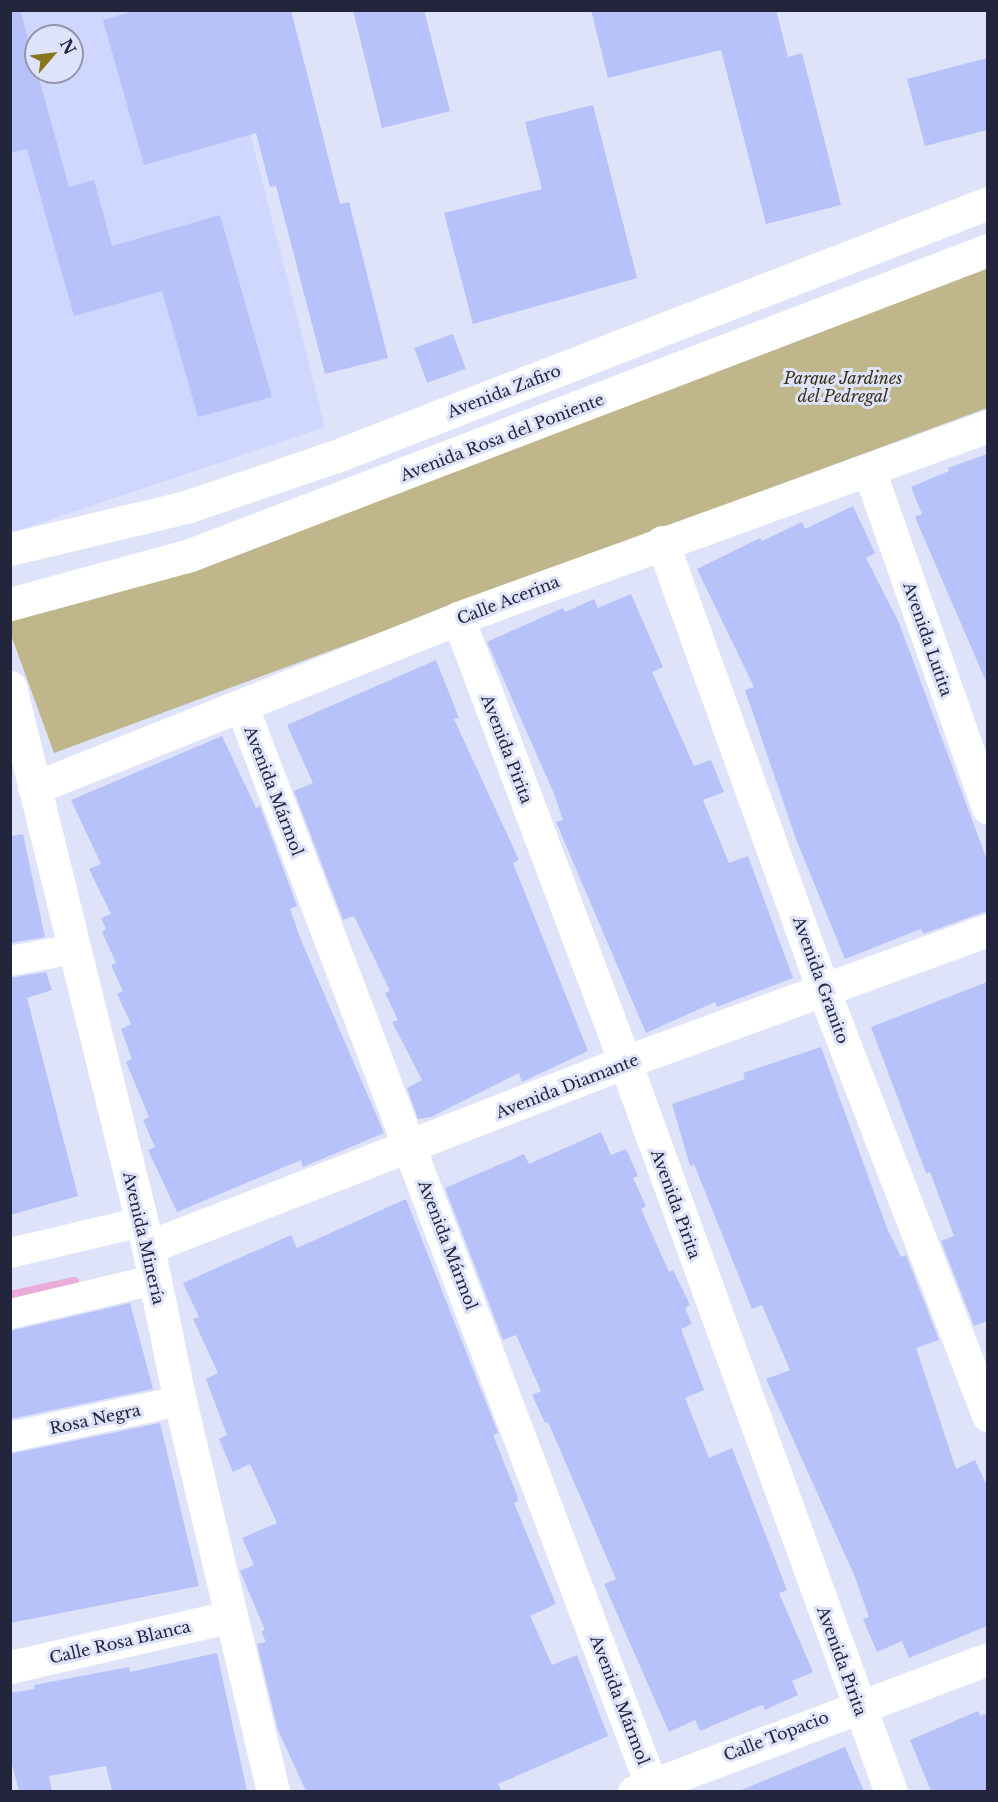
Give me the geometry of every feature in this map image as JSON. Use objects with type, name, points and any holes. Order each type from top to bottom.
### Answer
[{"type":"street","name":"Avenida Zafiro","points":[[10,549],[186,507],[334,457],[987,203]]},
{"type":"street","name":"Avenida Rosa del Poniente","points":[[10,604],[190,555],[987,250]]},
{"type":"street","points":[[854,255],[870,296]]},
{"type":"street","name":"Calle Acerina","points":[[25,774],[242,707],[458,618],[662,542],[987,426]]},
{"type":"street","name":"Avenida Lutita","points":[[869,470],[987,808]]},
{"type":"street","name":"Avenida Granito","points":[[662,542],[824,992],[987,1415]]},
{"type":"street","name":"Avenida Pirita","points":[[458,618],[625,1062],[857,1705],[891,1791]]},
{"type":"street","name":"Avenida Minería","points":[[10,687],[25,774],[74,949],[145,1235],[180,1401],[273,1791]]},
{"type":"street","name":"Avenida Mármol","points":[[242,707],[411,1148],[643,1788]]},
{"type":"street","name":"Avenida Diamante","points":[[145,1235],[411,1148],[625,1062],[824,992],[987,930]]},
{"type":"street","points":[[10,961],[74,949]]},
{"type":"street","points":[[10,1253],[145,1235]]},
{"type":"street","points":[[10,1314],[154,1280]]},
{"type":"street","name":"Rosa Negra","points":[[10,1437],[180,1401]]},
{"type":"street","name":"Calle Rosa Blanca","points":[[10,1667],[230,1617]]},
{"type":"street","name":"Calle Topacio","points":[[643,1788],[857,1705],[987,1659]]},
{"type":"shaded area","points":[[10,11],[219,11],[325,427],[14,532],[10,520]]},
{"type":"green space","name":"Parque Jardines del Pedregal","points":[[987,259],[987,408],[54,753],[11,635],[11,621]]},
{"type":"building","points":[[10,10],[20,10],[24,24],[24,84],[40,84],[69,187],[94,180],[112,246],[220,215],[272,397],[198,417],[162,291],[74,316],[27,149],[10,153]]},
{"type":"building","points":[[137,10],[291,10],[340,204],[349,202],[388,358],[325,374],[276,186],[270,187],[256,133],[144,165],[103,20]]},
{"type":"building","points":[[353,10],[424,10],[450,111],[382,128]]},
{"type":"building","points":[[591,10],[776,10],[788,57],[802,53],[841,205],[766,224],[721,50],[608,78]]},
{"type":"building","points":[[987,58],[987,130],[925,146],[907,79]]},
{"type":"building","points":[[593,105],[637,278],[473,324],[444,213],[542,189],[525,122]]},
{"type":"building","points":[[453,334],[466,369],[427,383],[414,348]]},
{"type":"building","points":[[987,454],[987,684],[915,517],[922,514],[911,487],[949,471],[948,468]]},
{"type":"building","points":[[853,506],[875,553],[866,558],[899,623],[987,860],[987,911],[923,934],[921,929],[845,959],[796,839],[745,690],[754,687],[697,569],[760,538],[762,541],[802,522],[805,529]]},
{"type":"building","points":[[631,594],[663,667],[652,672],[694,766],[711,760],[724,792],[703,800],[729,863],[748,856],[793,978],[717,1007],[715,1002],[646,1033],[556,822],[563,820],[555,796],[487,642],[563,608],[565,612],[594,599],[598,608]]},
{"type":"building","points":[[436,660],[459,718],[454,719],[519,860],[513,863],[588,1051],[522,1082],[519,1073],[431,1117],[418,1119],[407,1088],[422,1080],[392,1022],[398,1020],[385,993],[390,991],[354,916],[343,920],[294,791],[313,783],[287,725]]},
{"type":"building","points":[[222,736],[256,808],[260,806],[297,906],[290,909],[301,940],[384,1133],[303,1167],[301,1160],[177,1212],[148,1150],[155,1147],[143,1120],[149,1117],[126,1062],[132,1059],[121,1029],[131,1024],[117,994],[123,991],[111,965],[116,963],[102,932],[106,929],[101,918],[111,914],[89,869],[101,864],[71,800]]},
{"type":"building","points":[[23,834],[45,937],[10,943],[10,836]]},
{"type":"building","points":[[46,972],[52,990],[27,998],[78,1196],[10,1215],[10,978]]},
{"type":"building","points":[[987,982],[987,1321],[974,1326],[941,1241],[954,1236],[930,1172],[926,1173],[871,1027]]},
{"type":"building","points":[[821,1047],[887,1228],[901,1257],[906,1255],[939,1340],[916,1348],[956,1469],[975,1460],[987,1486],[987,1626],[909,1658],[902,1641],[877,1652],[863,1619],[869,1617],[855,1577],[766,1379],[790,1370],[762,1305],[752,1309],[694,1164],[690,1166],[672,1104],[745,1079],[743,1073]]},
{"type":"building","points":[[601,1132],[611,1155],[626,1149],[638,1176],[633,1178],[646,1206],[641,1209],[669,1272],[673,1270],[690,1305],[685,1308],[692,1324],[681,1329],[704,1390],[685,1398],[709,1458],[732,1448],[787,1590],[779,1593],[813,1672],[792,1681],[798,1695],[765,1710],[763,1705],[754,1708],[700,1731],[695,1720],[669,1732],[604,1584],[616,1579],[548,1422],[545,1423],[532,1395],[541,1391],[516,1335],[503,1340],[445,1188],[524,1154],[529,1164]]},
{"type":"building","points":[[406,1199],[498,1433],[493,1435],[517,1495],[518,1501],[514,1503],[556,1604],[530,1616],[552,1665],[577,1655],[608,1736],[498,1784],[502,1791],[306,1791],[278,1730],[257,1644],[266,1642],[261,1631],[265,1630],[240,1571],[254,1565],[242,1538],[277,1523],[250,1464],[233,1472],[219,1439],[227,1435],[206,1379],[218,1373],[193,1319],[199,1317],[183,1283],[291,1235],[297,1248]]},
{"type":"building","points":[[130,1303],[153,1389],[10,1419],[10,1331]]},
{"type":"building","points":[[160,1423],[199,1586],[10,1623],[10,1454]]},
{"type":"building","points":[[217,1653],[247,1791],[112,1791],[106,1766],[49,1776],[52,1791],[19,1791],[10,1757],[10,1693],[35,1689],[34,1685],[129,1667],[130,1672]]},
{"type":"building","points":[[978,1711],[980,1716],[987,1713],[987,1791],[931,1791],[910,1740]]},
{"type":"building","points":[[845,1747],[864,1791],[739,1791]]},
{"type":"waterway","points":[[10,1296],[74,1282]]}]
